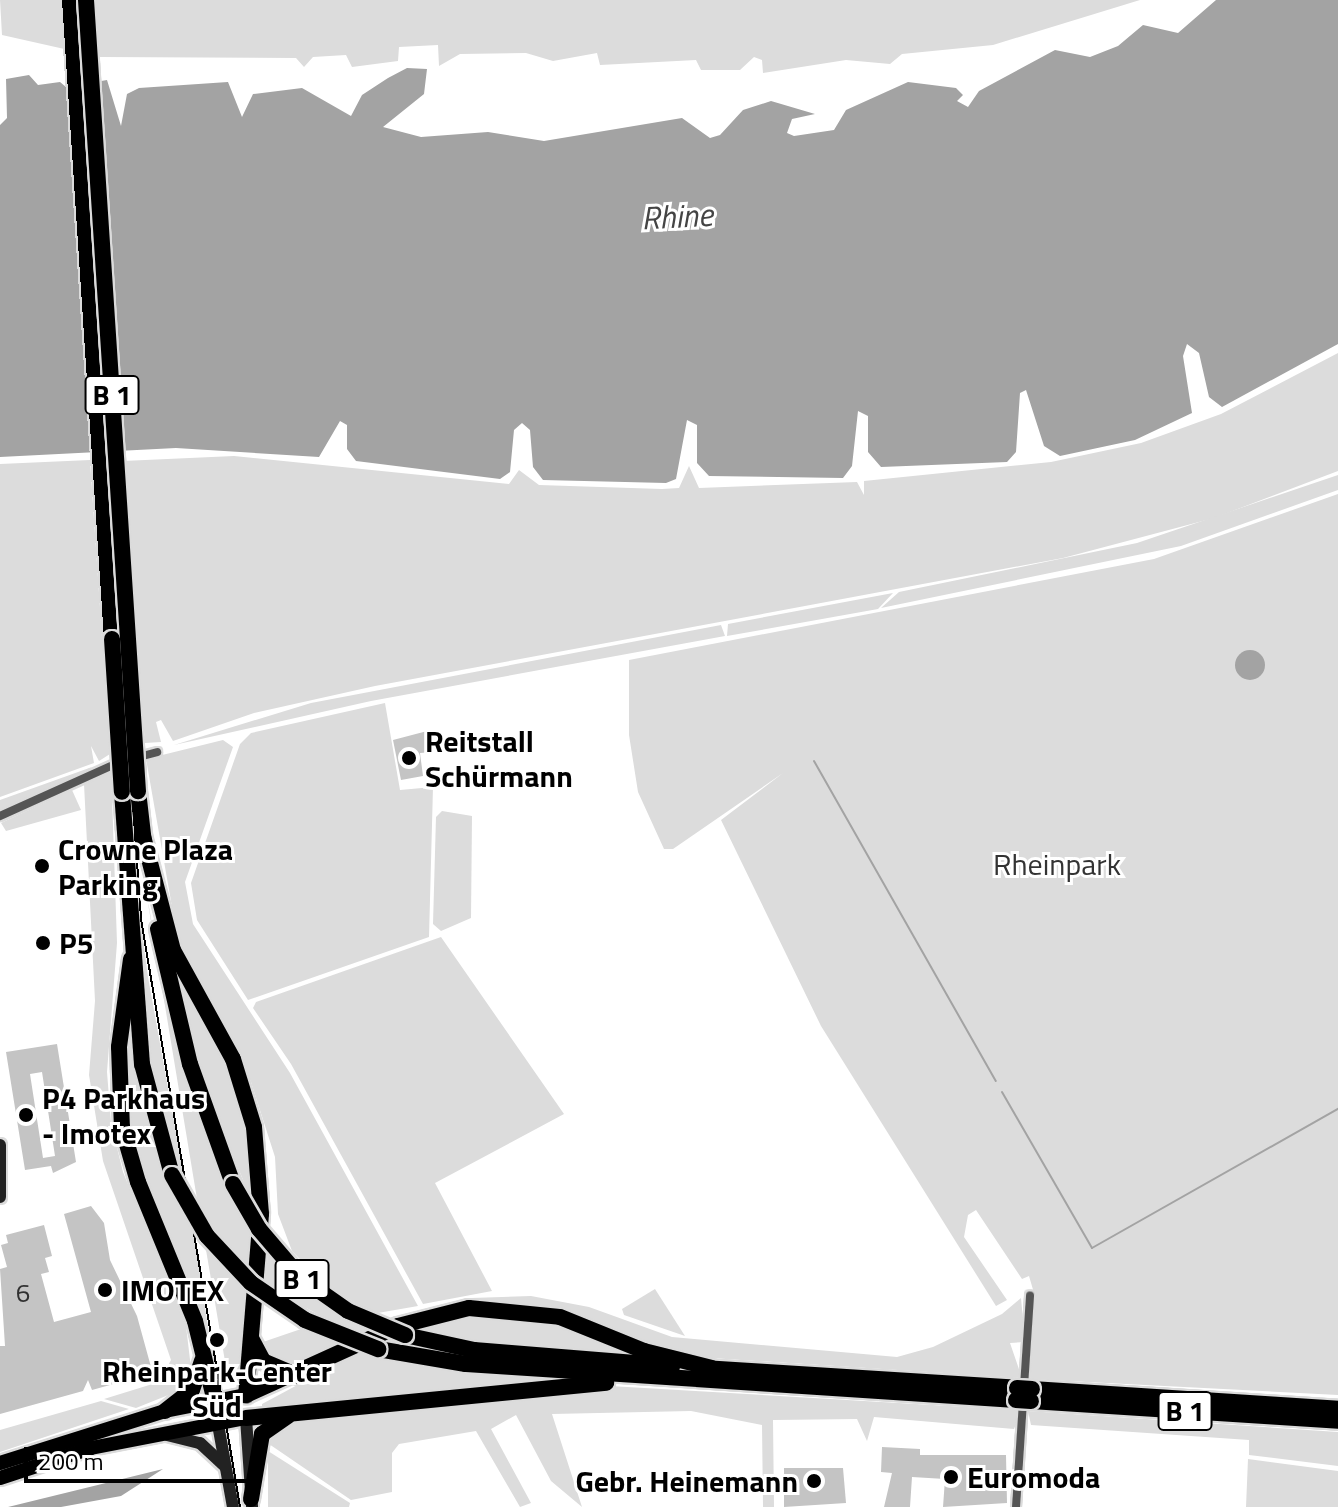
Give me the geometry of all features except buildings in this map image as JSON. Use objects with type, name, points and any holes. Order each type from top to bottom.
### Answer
[{"type":"highway","name":"B 1","points":[[70,0],[130,791],[143,836],[184,1042],[233,1184],[259,1229],[301,1278],[348,1311],[405,1335],[474,1350],[1338,1421]]},
{"type":"highway","name":"B 1","points":[[86,0],[130,791],[131,959],[141,1050],[172,1175],[207,1236],[251,1283],[305,1320],[378,1349],[466,1364],[694,1380],[1338,1409]]},
{"type":"highway","points":[[143,836],[173,950],[233,1059],[254,1127],[261,1214],[246,1395],[298,1376],[410,1322],[493,1307],[560,1317],[644,1351],[712,1368]]},
{"type":"highway","points":[[131,959],[119,1047],[122,1127],[223,1400]]},
{"type":"highway","points":[[250,1336],[263,1361],[298,1376]]},
{"type":"highway","points":[[165,1411],[197,1383],[203,1347]]},
{"type":"highway","points":[[246,1418],[527,1387],[694,1380]]},
{"type":"highway","points":[[252,1503],[262,1434],[293,1414]]},
{"type":"main road","points":[[0,1145],[0,1197]]},
{"type":"main road","points":[[0,1463],[165,1411],[246,1395],[252,1503]]},
{"type":"main road","points":[[223,1400],[246,1418]]},
{"type":"main road","points":[[223,1400],[217,1419],[233,1507]]},
{"type":"main road","points":[[0,1478],[156,1433],[217,1419],[246,1418]]},
{"type":"main road","points":[[156,1433],[200,1443],[226,1468]]},
{"type":"street","points":[[0,816],[110,765],[157,752]]},
{"type":"street","points":[[1019,1507],[1030,1295]]},
{"type":"green space","points":[[0,0],[1140,0],[993,45],[902,54],[890,64],[846,60],[763,73],[762,60],[754,57],[740,70],[701,70],[696,60],[600,65],[597,53],[553,61],[526,53],[460,54],[439,66],[438,45],[399,47],[398,61],[352,67],[346,55],[313,57],[304,67],[296,58],[100,57],[2,35]]},
{"type":"green space","points":[[1338,353],[1338,471],[1214,518],[1063,558],[375,686],[254,713],[173,741],[161,720],[156,722],[161,742],[145,743],[123,461],[234,456],[509,484],[519,470],[539,485],[662,489],[679,488],[689,466],[699,488],[857,482],[864,495],[864,481],[1051,462],[1141,443],[1221,414]]},
{"type":"green space","points":[[90,460],[110,754],[99,761],[91,746],[94,763],[0,797],[0,464]]},
{"type":"green space","points":[[1338,475],[1338,490],[1181,546],[881,608],[899,592],[1137,543]]},
{"type":"green space","name":"Rheinpark","points":[[1338,494],[1338,1395],[1028,1379],[1034,1293],[1029,1276],[1022,1279],[976,1210],[968,1215],[964,1237],[1007,1300],[996,1306],[821,1026],[721,820],[783,773],[673,849],[664,849],[638,792],[629,735],[629,660],[1154,559]]},
{"type":"green space","points":[[893,593],[878,609],[727,636],[728,624]]},
{"type":"green space","points":[[721,625],[725,636],[371,701],[174,745],[311,703]]},
{"type":"green space","points":[[385,703],[400,790],[433,787],[429,937],[248,1000],[197,920],[191,883],[240,744],[251,733]]},
{"type":"green space","points":[[223,740],[233,747],[185,882],[193,924],[290,1073],[418,1306],[372,1314],[320,1280],[292,1251],[278,1214],[275,1157],[251,1082],[178,941],[146,759]]},
{"type":"green space","points":[[92,767],[76,780],[0,811],[0,800]]},
{"type":"green space","points":[[111,767],[117,943],[107,1072],[111,1123],[123,1172],[186,1326],[191,1368],[176,1392],[136,1408],[104,1399],[159,1382],[171,1360],[103,1161],[89,1075],[95,1001],[84,784]]},
{"type":"green space","points":[[72,790],[81,810],[6,831],[1,823]]},
{"type":"green space","points":[[442,811],[472,816],[471,918],[441,931],[433,924],[436,817]]},
{"type":"green space","points":[[139,849],[159,965],[199,1117],[255,1237],[251,1274],[199,1211]]},
{"type":"green space","points":[[131,850],[148,977],[186,1188],[150,1079]]},
{"type":"green space","points":[[441,937],[564,1114],[435,1183],[492,1291],[423,1304],[291,1064],[253,1008],[256,1002]]},
{"type":"green space","points":[[167,951],[227,1060],[247,1123],[256,1212],[197,1066]]},
{"type":"green space","points":[[130,996],[150,1127],[193,1227],[215,1373],[129,1135],[123,1084]]},
{"type":"green space","points":[[205,1244],[249,1291],[241,1372],[227,1373]]},
{"type":"green space","points":[[268,1253],[317,1299],[367,1329],[357,1335],[265,1286]]},
{"type":"green space","points":[[655,1289],[685,1336],[624,1315],[622,1309]]},
{"type":"green space","points":[[531,1296],[589,1307],[672,1337],[897,1357],[933,1347],[1002,1314],[1021,1298],[1025,1342],[1010,1343],[1022,1378],[680,1356],[564,1313],[520,1304],[492,1303],[388,1322],[387,1319],[471,1298]]},
{"type":"green space","points":[[531,1314],[645,1356],[506,1349],[407,1329],[454,1315]]},
{"type":"green space","points":[[304,1328],[338,1344],[287,1366],[273,1361],[260,1343]]},
{"type":"green space","points":[[359,1352],[424,1366],[583,1379],[262,1412],[262,1404]]},
{"type":"green space","points":[[610,1386],[1018,1410],[1018,1419],[1014,1429],[874,1417],[867,1441],[857,1419],[773,1420],[774,1507],[763,1507],[762,1425],[691,1411],[552,1414],[582,1507],[551,1481],[516,1415],[491,1429],[531,1503],[520,1507],[476,1431],[399,1444],[392,1453],[392,1492],[351,1500],[269,1444],[269,1433],[297,1419]]},
{"type":"green space","points":[[101,1401],[129,1409],[0,1452],[0,1430]]},
{"type":"green space","points":[[1028,1411],[1338,1432],[1338,1466],[1249,1455],[1249,1440],[1031,1425]]},
{"type":"green space","points":[[268,1451],[350,1503],[349,1507],[268,1507]]},
{"type":"green space","points":[[1248,1459],[1338,1471],[1338,1507],[1246,1507]]},
{"type":"water","name":"Rhine","points":[[1216,0],[1338,0],[1338,344],[1222,407],[1209,397],[1199,353],[1187,344],[1183,356],[1192,413],[1135,440],[1060,456],[1044,446],[1026,390],[1020,393],[1016,452],[1007,462],[881,467],[868,452],[868,416],[858,411],[852,466],[843,478],[709,476],[697,463],[697,425],[687,420],[676,479],[666,483],[543,480],[533,467],[530,430],[522,423],[514,430],[510,472],[500,479],[356,461],[347,449],[347,425],[340,421],[319,457],[176,448],[0,457],[0,125],[7,118],[6,79],[29,75],[38,85],[60,82],[66,87],[107,80],[121,126],[127,94],[139,88],[228,82],[242,117],[253,94],[302,88],[351,116],[362,95],[388,78],[407,68],[427,69],[424,94],[383,127],[421,137],[488,132],[544,141],[682,118],[710,138],[720,135],[743,110],[771,101],[815,114],[792,119],[787,133],[794,136],[834,130],[846,110],[908,82],[956,88],[963,95],[957,101],[968,107],[979,91],[1055,50],[1090,57],[1118,46],[1143,25],[1178,33]]},
{"type":"water","points":[[1250,650],[1261,654],[1265,665],[1261,676],[1250,680],[1239,676],[1235,665],[1239,654]]},
{"type":"water","points":[[163,1469],[121,1496],[61,1507],[8,1507]]},
{"type":"waterway","points":[[814,761],[996,1081]]},
{"type":"waterway","points":[[1002,1092],[1092,1248],[1338,1109]]},
{"type":"tram line","points":[[76,0],[141,919],[240,1507]]},
{"type":"place","name":"Reitstall Schürmann","points":[[409,758]]},
{"type":"place","name":"Crowne Plaza Parking","points":[[42,866]]},
{"type":"place","name":"P5","points":[[43,943]]},
{"type":"place","name":"P4 Parkhaus - Imotex","points":[[26,1115]]},
{"type":"place","name":"IMOTEX","points":[[105,1290]]},
{"type":"place","name":"Rheinpark-Center Süd","points":[[217,1340]]},
{"type":"place","name":"Euromoda","points":[[951,1477]]},
{"type":"place","name":"Gebr. Heinemann","points":[[814,1481]]}]
